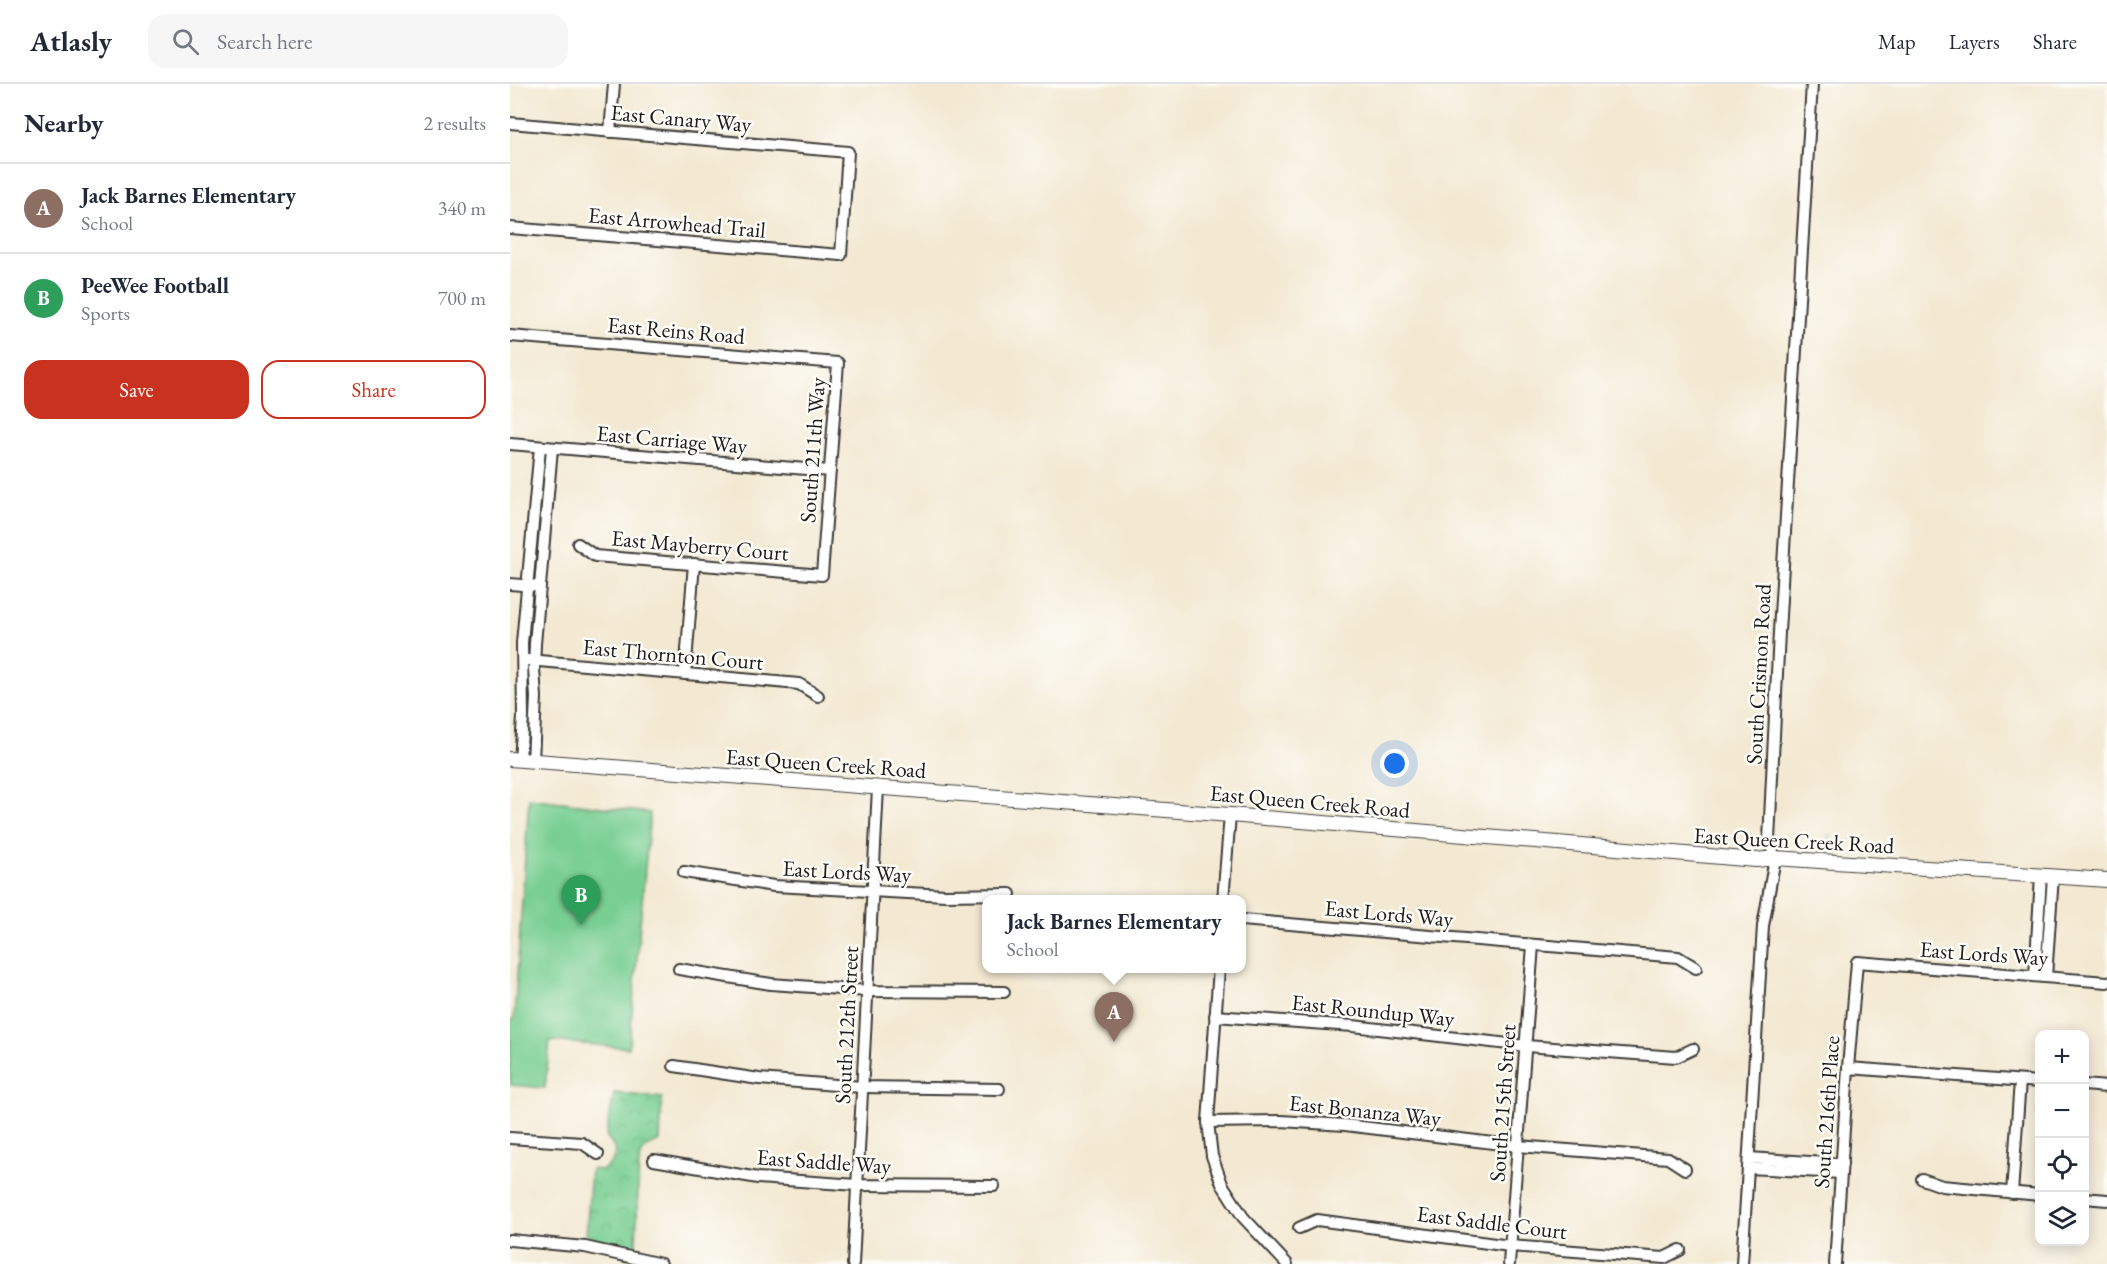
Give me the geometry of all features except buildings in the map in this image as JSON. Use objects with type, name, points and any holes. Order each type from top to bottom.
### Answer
[{"type":"main road","name":"East Queen Creek Road","points":[[521,760],[1230,815],[1756,860],[1774,858],[2107,880]]},
{"type":"street","points":[[610,132],[614,84]]},
{"type":"street","name":"South Crismon Road","points":[[1743,1264],[1763,926],[1774,858],[1770,840],[1779,632],[1812,84]]},
{"type":"street","name":"East Canary Way","points":[[510,123],[848,152],[841,255]]},
{"type":"street","name":"East Arrowhead Trail","points":[[510,228],[841,255]]},
{"type":"street","name":"East Reins Road","points":[[510,336],[838,363]]},
{"type":"street","name":"South 211th Way","points":[[822,575],[838,363]]},
{"type":"street","name":"East Carriage Way","points":[[510,444],[830,471]]},
{"type":"street","points":[[521,760],[522,660],[540,447]]},
{"type":"street","points":[[521,760],[536,697],[534,661],[552,448]]},
{"type":"street","name":"East Mayberry Court","points":[[578,544],[594,556],[822,575]]},
{"type":"street","points":[[685,674],[694,564]]},
{"type":"street","points":[[510,584],[540,587]]},
{"type":"street","name":"East Thornton Court","points":[[522,660],[799,684],[818,696]]},
{"type":"street","name":"South 212th Street","points":[[853,1264],[878,788]]},
{"type":"street","points":[[1223,895],[1230,815]]},
{"type":"street","name":"East Lords Way","points":[[684,872],[774,886],[872,893],[1010,894]]},
{"type":"street","points":[[2040,977],[2047,876]]},
{"type":"street","name":"East Lords Way","points":[[1246,920],[1678,957],[1696,968]]},
{"type":"street","name":"South 215th Street","points":[[1509,1264],[1533,945]]},
{"type":"street","name":"East Lords Way","points":[[1857,962],[2107,982]]},
{"type":"street","name":"South 216th Place","points":[[1835,1264],[1857,962]]},
{"type":"street","points":[[679,969],[771,984],[868,991],[1004,992]]},
{"type":"street","points":[[1219,973],[1208,1122],[1212,1156],[1222,1184],[1243,1217],[1287,1264]]},
{"type":"street","name":"East Roundup Way","points":[[1215,1016],[1353,1026],[1526,1046],[1676,1057],[1693,1049]]},
{"type":"street","points":[[674,1066],[759,1079],[862,1087],[999,1089]]},
{"type":"street","points":[[1848,1068],[2035,1082]]},
{"type":"street","points":[[2012,1192],[2020,1081]]},
{"type":"street","points":[[2089,1085],[2107,1087]]},
{"type":"street","name":"East Bonanza Way","points":[[1208,1122],[1281,1121],[1345,1125],[1518,1146],[1668,1158],[1685,1169]]},
{"type":"street","points":[[510,1138],[582,1143],[598,1154]]},
{"type":"street","name":"East Saddle Way","points":[[654,1160],[758,1178],[857,1185],[993,1186]]},
{"type":"street","points":[[1749,1163],[1841,1168]]},
{"type":"street","points":[[1922,1179],[1942,1186],[2035,1194]]},
{"type":"street","points":[[2089,1198],[2107,1200]]},
{"type":"street","name":"East Saddle Court","points":[[1299,1228],[1317,1220],[1510,1246],[1664,1258],[1680,1250]]},
{"type":"street","points":[[510,1240],[585,1247],[661,1264]]},
{"type":"green space","points":[[529,798],[650,813],[629,1048],[550,1041],[545,1088],[510,1085],[510,1020],[514,1019]]},
{"type":"green space","points":[[614,1093],[662,1098],[660,1141],[646,1147],[639,1159],[636,1248],[586,1237],[591,1169],[603,1170],[612,1162],[616,1151],[606,1135]]},
{"type":"waterway","points":[[1829,851],[1830,834]]},
{"type":"place","name":"PeeWee Football","points":[[581,925]]},
{"type":"place","name":"Jack Barnes Elementary","points":[[1114,1042]]}]
